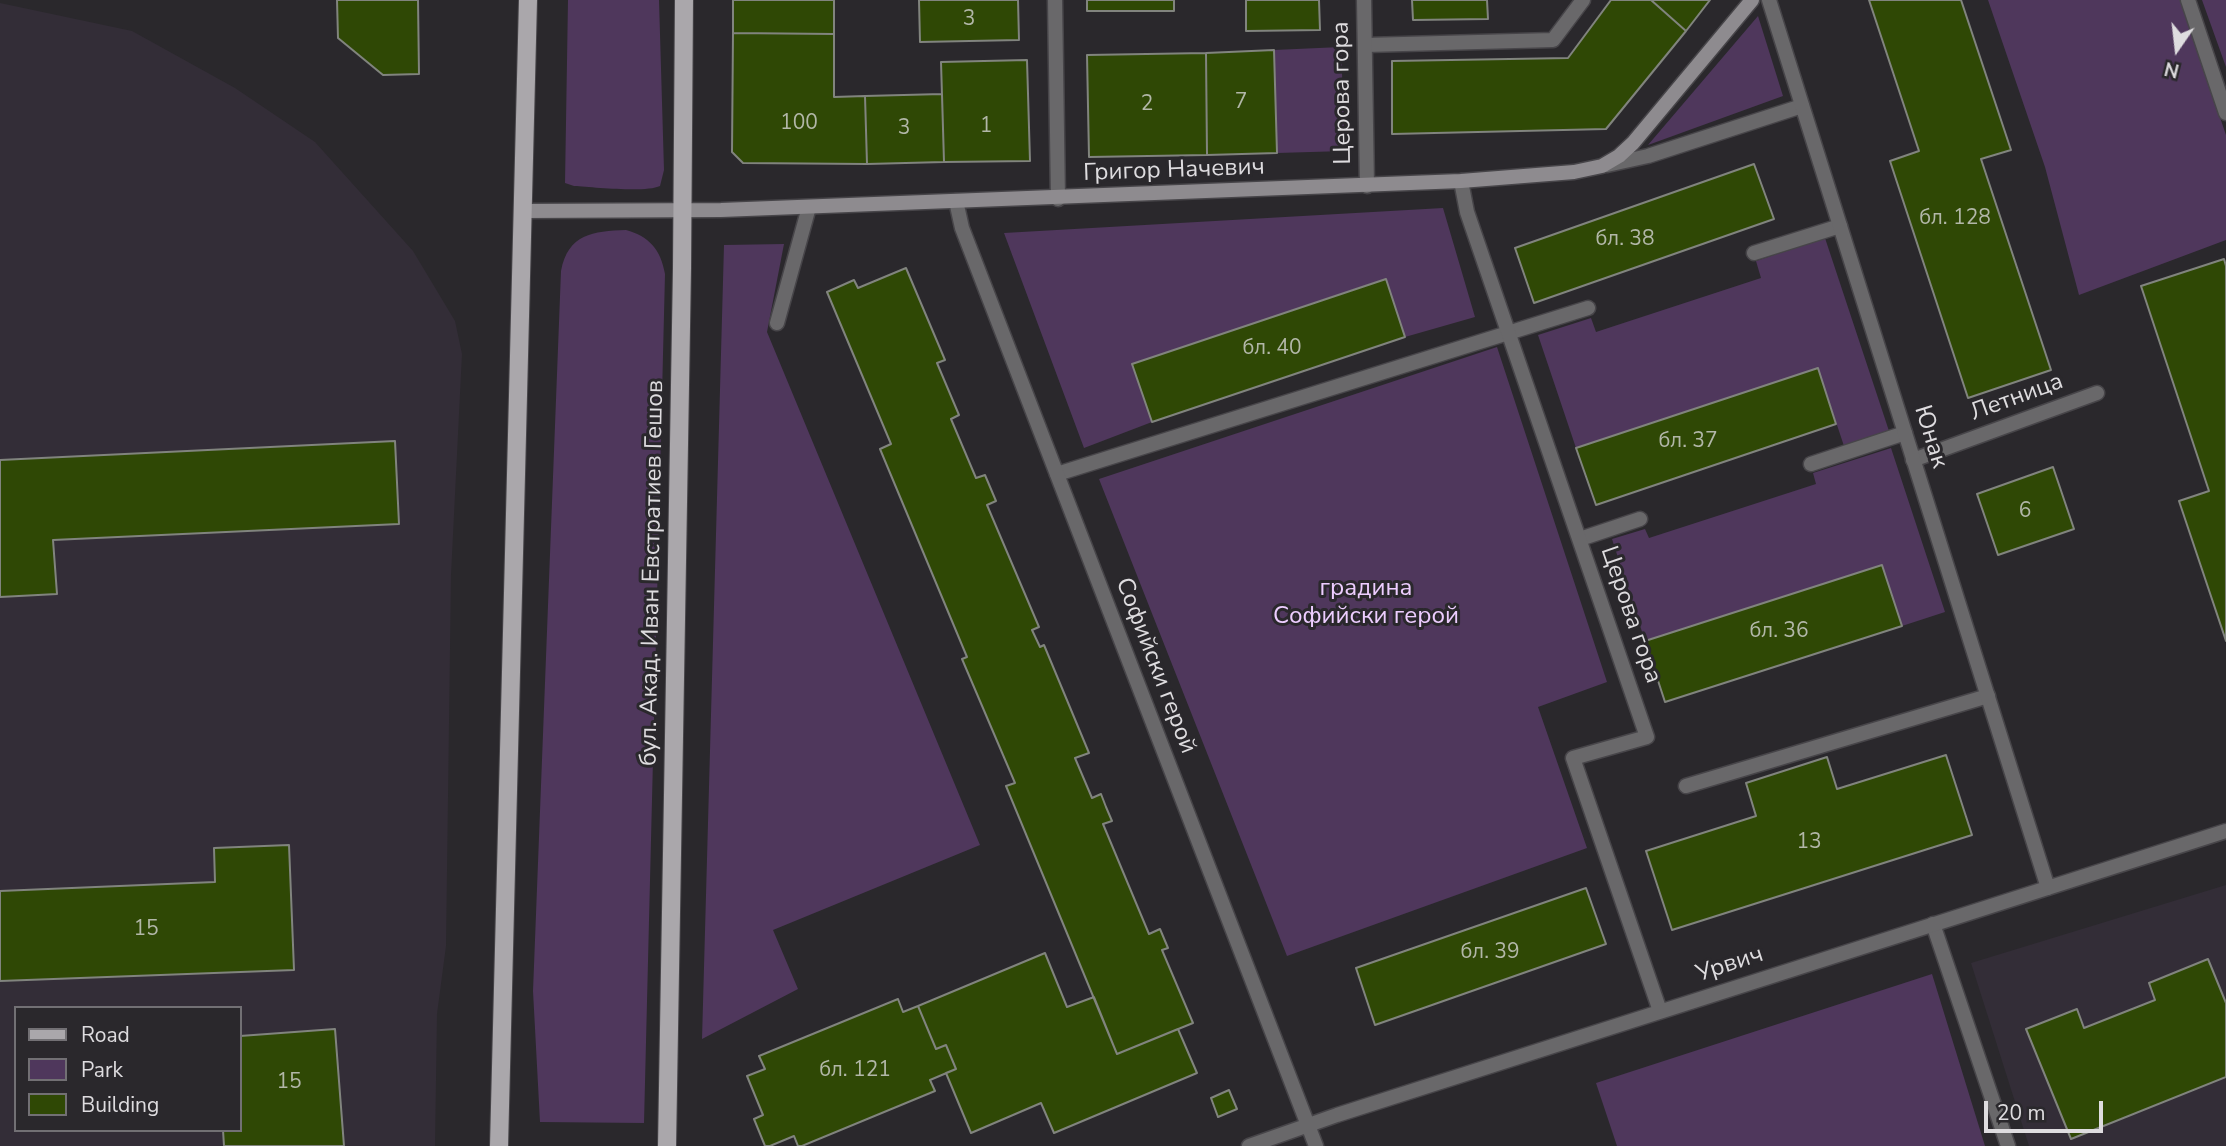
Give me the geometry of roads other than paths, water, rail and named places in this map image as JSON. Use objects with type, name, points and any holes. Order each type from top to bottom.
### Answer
[{"type":"main road","points":[[499,1146],[528,0]]},
{"type":"main road","name":"бул. Акад. Иван Евстратиев Гешов","points":[[667,1146],[683,210],[684,0]]},
{"type":"main road","points":[[501,1114],[505,1146]]},
{"type":"street","points":[[1055,0],[1058,199]]},
{"type":"street","name":"Церова гора","points":[[1364,0],[1367,186]]},
{"type":"street","points":[[1366,45],[1553,40],[1583,0]]},
{"type":"street","name":"Григор Начевич","points":[[523,211],[683,210],[1058,199],[1367,186],[1574,172],[1602,166],[1633,143],[1752,0]]},
{"type":"street","name":"Юнак","points":[[1769,0],[2048,888]]},
{"type":"street","points":[[2188,0],[2226,113]]},
{"type":"street","points":[[1602,166],[1648,156],[1802,106]]},
{"type":"street","name":"Церова гора","points":[[1461,181],[1467,212],[1647,737],[1573,758],[1660,1011]]},
{"type":"street","name":"Софийски герой","points":[[956,201],[962,228],[1316,1146]]},
{"type":"street","points":[[777,324],[809,207]]},
{"type":"street","points":[[1754,253],[1840,226]]},
{"type":"street","points":[[1057,474],[1588,308]]},
{"type":"street","name":"Летница","points":[[1913,460],[2097,393]]},
{"type":"street","points":[[1811,464],[1905,433]]},
{"type":"street","points":[[1580,539],[1640,519]]},
{"type":"street","points":[[1686,786],[1987,696]]},
{"type":"street","name":"Урвич","points":[[1249,1146],[1660,1011],[2226,831]]},
{"type":"street","points":[[1933,924],[2008,1146]]},
{"type":"park label","name":"градина Софийски герой","points":[[1366,603]]}]
